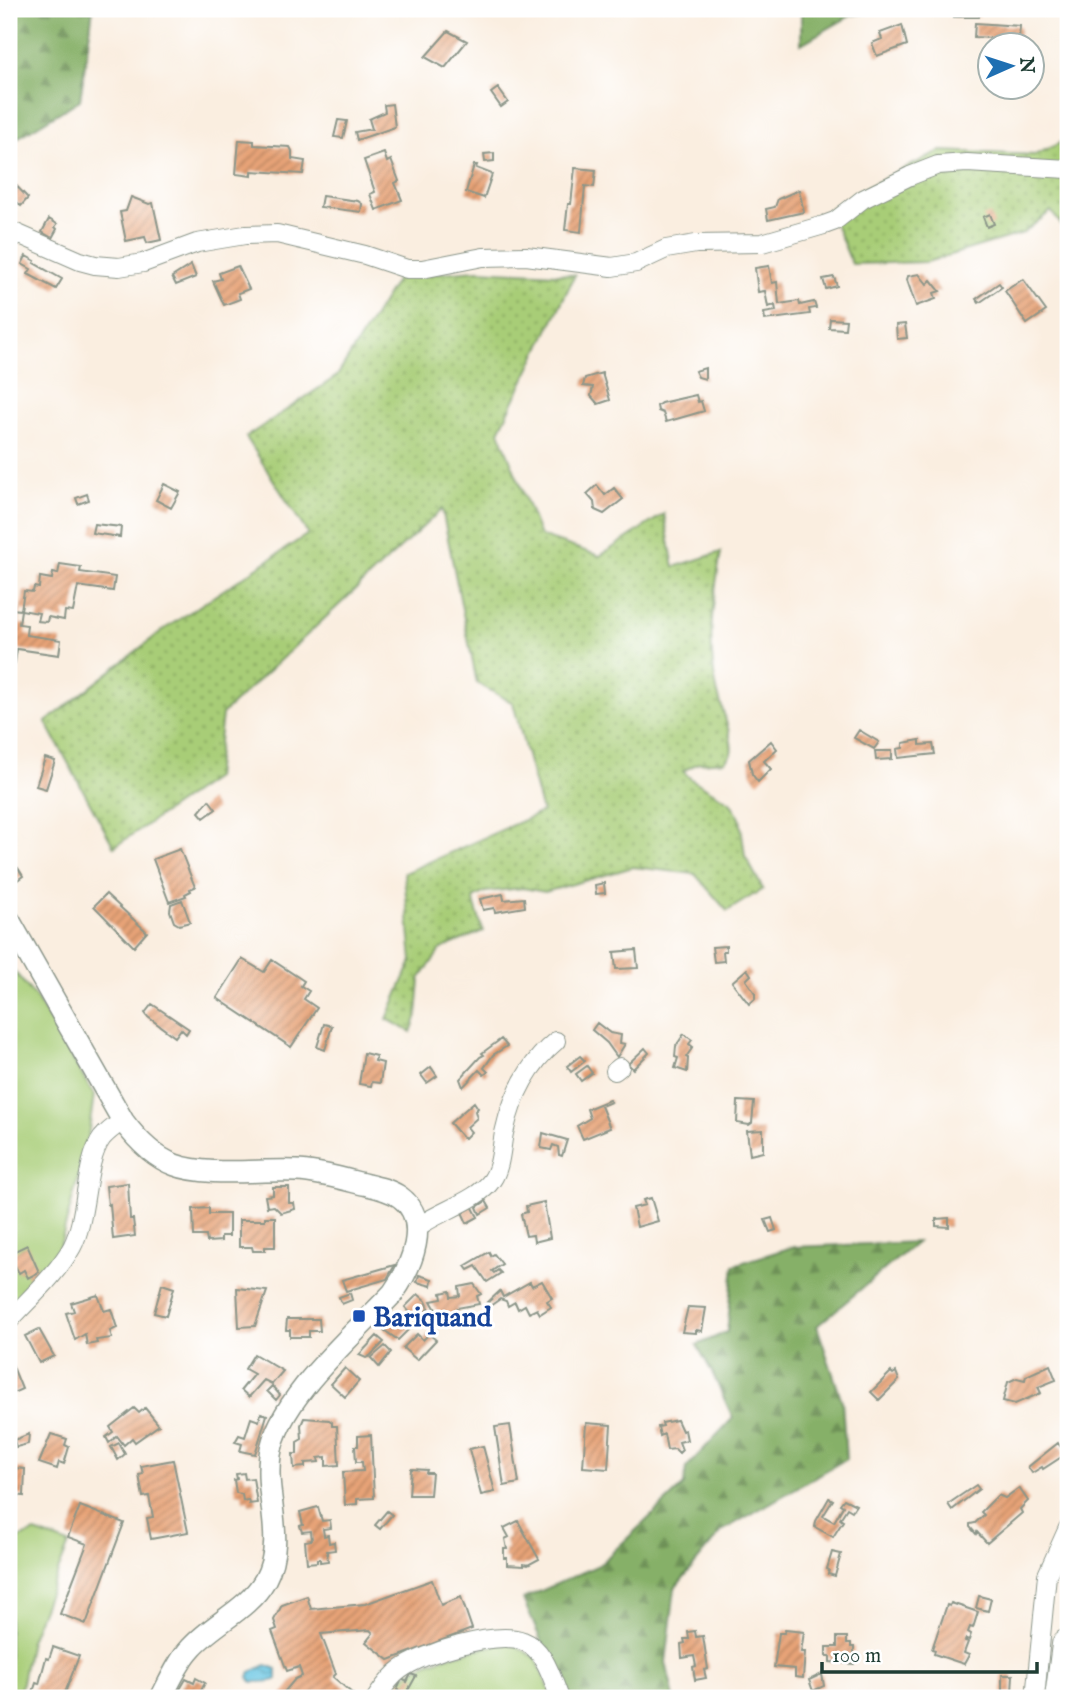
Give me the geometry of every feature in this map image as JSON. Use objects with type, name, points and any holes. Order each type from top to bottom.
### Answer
[{"type":"highway","points":[[1061,1698],[1068,1646]]},
{"type":"street","points":[[9,230],[80,261],[119,267],[143,263],[197,243],[245,235],[277,234],[365,255],[407,269],[422,269],[484,257],[526,256],[612,267],[636,263],[666,249],[696,244],[762,243],[824,225],[835,221],[863,199],[909,176],[939,165],[967,163],[1068,169]]},
{"type":"street","points":[[9,920],[123,1121],[145,1147],[176,1165],[200,1170],[309,1171],[386,1190],[400,1198],[412,1210],[417,1225],[410,1265],[402,1280],[291,1403],[278,1428],[270,1453],[268,1472],[276,1541],[273,1561],[264,1581],[252,1598],[191,1647],[162,1698]]},
{"type":"street","points":[[417,1225],[476,1194],[493,1179],[499,1164],[510,1108],[523,1078],[541,1054],[556,1041]]},
{"type":"street","points":[[9,1321],[72,1248],[79,1231],[94,1155],[100,1140],[123,1121]]},
{"type":"street","points":[[1035,1698],[1047,1575],[1068,1528]]},
{"type":"street","points":[[376,1698],[391,1677],[416,1660],[485,1640],[509,1637],[525,1641],[541,1654],[560,1698]]},
{"type":"green space","points":[[9,9],[93,9],[80,100],[9,143]]},
{"type":"green space","points":[[801,9],[885,9],[852,15],[801,44]]},
{"type":"green space","points":[[1068,139],[1068,234],[1051,211],[1023,233],[927,262],[852,264],[829,210],[860,191],[940,151],[1035,155]]},
{"type":"green space","points":[[478,270],[575,275],[499,431],[540,536],[600,556],[664,514],[674,567],[721,552],[711,637],[717,690],[732,748],[725,761],[698,763],[683,771],[691,779],[730,802],[740,818],[745,856],[763,889],[727,911],[695,874],[633,867],[545,892],[523,888],[485,892],[473,898],[483,931],[441,949],[420,979],[417,1015],[411,1032],[387,1019],[412,961],[404,873],[542,812],[513,703],[477,683],[442,509],[222,714],[215,778],[114,847],[46,722],[163,630],[308,534],[246,437],[337,376],[399,276]]},
{"type":"green space","points":[[9,965],[37,999],[94,1095],[87,1144],[58,1254],[9,1311]]},
{"type":"green space","points":[[917,1242],[817,1326],[842,1401],[846,1459],[722,1531],[675,1588],[666,1662],[674,1698],[566,1698],[523,1599],[599,1565],[684,1485],[686,1468],[733,1418],[697,1345],[727,1332],[734,1265],[792,1247]]},
{"type":"green space","points":[[35,1532],[69,1544],[30,1640],[19,1698],[9,1698],[9,1542]]},
{"type":"green space","points":[[510,1642],[536,1658],[553,1698],[385,1698],[408,1673],[428,1663]]},
{"type":"water","points":[[266,1665],[277,1669],[277,1679],[252,1682],[249,1677],[251,1672]]},
{"type":"building","points":[[955,9],[980,9],[979,17],[954,17]]},
{"type":"building","points":[[975,23],[1020,26],[1020,32],[976,32],[974,37]]},
{"type":"building","points":[[902,25],[907,45],[877,56],[872,43],[882,39],[880,33]]},
{"type":"building","points":[[448,31],[467,41],[445,68],[425,57]]},
{"type":"building","points":[[498,88],[508,102],[501,107],[491,93]]},
{"type":"building","points":[[392,104],[395,127],[357,140],[355,132],[372,129],[369,119],[385,112],[384,105]]},
{"type":"building","points":[[338,120],[347,121],[343,138],[334,137]]},
{"type":"building","points":[[239,140],[254,141],[254,145],[290,147],[292,159],[305,161],[303,174],[252,171],[252,176],[236,174]]},
{"type":"building","points":[[384,153],[387,162],[391,160],[399,181],[395,183],[402,200],[376,210],[370,194],[375,192],[364,160]]},
{"type":"building","points":[[494,153],[494,161],[485,162],[484,154]]},
{"type":"building","points":[[474,165],[492,174],[484,198],[466,192]]},
{"type":"building","points":[[575,168],[596,170],[594,187],[585,186],[581,232],[565,230]]},
{"type":"building","points":[[9,178],[28,198],[21,206],[15,200],[12,204],[15,207],[9,215]]},
{"type":"building","points":[[799,190],[804,212],[768,220],[766,209],[775,207],[778,199]]},
{"type":"building","points":[[322,196],[358,201],[362,204],[361,212],[320,207]]},
{"type":"building","points":[[131,197],[153,203],[161,240],[147,243],[145,237],[126,241],[120,212],[126,211]]},
{"type":"building","points":[[990,214],[994,224],[987,227],[983,217]]},
{"type":"building","points":[[49,219],[57,224],[52,238],[42,232]]},
{"type":"building","points":[[26,256],[62,279],[56,289],[28,274],[31,269],[22,264]]},
{"type":"building","points":[[191,265],[196,277],[176,285],[172,277]]},
{"type":"building","points":[[238,266],[249,289],[238,293],[240,299],[224,305],[213,281],[221,279],[219,273]]},
{"type":"building","points":[[769,266],[772,283],[777,282],[779,304],[799,301],[800,305],[814,302],[816,308],[809,309],[810,314],[765,320],[764,313],[776,311],[775,305],[768,307],[765,291],[758,292],[755,268]]},
{"type":"building","points":[[919,274],[927,284],[931,280],[940,291],[934,293],[936,299],[916,306],[907,280],[908,276]]},
{"type":"building","points":[[834,277],[837,286],[826,289],[823,279]]},
{"type":"building","points":[[1023,279],[1046,311],[1027,324],[1005,291]]},
{"type":"building","points":[[999,283],[1002,287],[979,303],[976,299]]},
{"type":"building","points":[[830,319],[846,320],[845,329],[829,328]]},
{"type":"building","points":[[905,324],[907,338],[897,339],[896,325]]},
{"type":"building","points":[[705,368],[705,379],[698,377],[695,371]]},
{"type":"building","points":[[602,373],[610,400],[598,404],[591,396],[593,387],[583,386],[585,378]]},
{"type":"building","points":[[696,395],[704,411],[666,422],[663,413],[658,411],[657,406],[661,403]]},
{"type":"building","points":[[164,484],[180,492],[171,508],[156,500]]},
{"type":"building","points":[[597,485],[605,495],[614,488],[623,499],[604,514],[595,510],[594,502],[587,494]]},
{"type":"building","points":[[87,494],[89,500],[78,504],[76,498]]},
{"type":"building","points":[[94,524],[121,527],[120,537],[92,533]]},
{"type":"building","points":[[60,564],[81,567],[80,572],[115,577],[113,591],[78,586],[73,612],[65,611],[64,620],[48,617],[47,622],[37,621],[39,613],[21,610],[24,591],[33,592],[34,587],[39,588],[40,577],[52,579],[53,573],[58,574]]},
{"type":"building","points":[[11,609],[21,610],[19,624],[27,625],[26,635],[61,640],[59,655],[17,649],[15,663],[9,662]]},
{"type":"building","points":[[859,730],[879,742],[874,749],[854,738]]},
{"type":"building","points":[[920,740],[920,745],[933,744],[935,754],[898,758],[897,749],[903,748],[903,743]]},
{"type":"building","points":[[771,741],[777,749],[764,761],[771,769],[758,782],[752,774],[749,760]]},
{"type":"building","points":[[875,751],[892,751],[892,759],[876,760]]},
{"type":"building","points":[[45,758],[55,761],[46,789],[36,786]]},
{"type":"building","points":[[209,800],[216,809],[204,818],[199,812]]},
{"type":"building","points":[[180,849],[195,887],[185,894],[186,896],[169,902],[153,859]]},
{"type":"building","points":[[13,868],[14,871],[18,868],[23,876],[9,886],[9,871]]},
{"type":"building","points":[[604,883],[605,893],[596,894],[595,885]]},
{"type":"building","points":[[106,894],[147,932],[134,947],[94,906]]},
{"type":"building","points":[[503,894],[504,900],[524,898],[525,907],[495,912],[494,908],[483,910],[480,899]]},
{"type":"building","points":[[182,900],[190,922],[179,925],[174,922],[170,911],[171,904]]},
{"type":"building","points":[[726,946],[726,951],[723,951],[724,961],[714,962],[712,947]]},
{"type":"building","points":[[636,950],[638,968],[616,969],[614,952]]},
{"type":"building","points":[[242,959],[264,972],[272,960],[304,981],[301,986],[309,991],[304,999],[317,1008],[291,1047],[217,998]]},
{"type":"building","points":[[747,969],[751,975],[746,980],[755,993],[755,999],[749,1004],[732,982]]},
{"type":"building","points":[[152,1004],[189,1029],[186,1034],[181,1029],[175,1037],[148,1017],[145,1013]]},
{"type":"building","points":[[597,1023],[610,1033],[621,1035],[620,1043],[625,1044],[617,1057],[607,1043],[592,1030]]},
{"type":"building","points":[[324,1024],[332,1026],[325,1050],[317,1047]]},
{"type":"building","points":[[684,1034],[692,1040],[689,1044],[693,1047],[686,1057],[687,1072],[675,1068],[678,1058],[675,1057],[676,1046]]},
{"type":"building","points":[[501,1039],[507,1046],[493,1055],[484,1068],[488,1072],[484,1075],[479,1070],[463,1087],[460,1079],[484,1055],[482,1053]]},
{"type":"building","points":[[645,1048],[649,1053],[633,1069],[628,1064]]},
{"type":"building","points":[[364,1053],[376,1056],[375,1061],[383,1063],[380,1083],[372,1082],[371,1086],[359,1084]]},
{"type":"building","points":[[580,1056],[585,1061],[571,1072],[567,1066]]},
{"type":"building","points":[[587,1066],[592,1073],[581,1081],[576,1074]]},
{"type":"building","points":[[431,1067],[437,1076],[427,1083],[421,1075]]},
{"type":"building","points":[[609,1100],[611,1102],[601,1106],[610,1128],[583,1139],[577,1126],[590,1118],[587,1109]]},
{"type":"building","points":[[738,1101],[754,1102],[752,1123],[749,1125],[737,1123]]},
{"type":"building","points":[[474,1102],[478,1108],[475,1111],[477,1118],[467,1127],[471,1132],[464,1139],[450,1123]]},
{"type":"building","points":[[763,1130],[763,1152],[750,1155],[747,1131]]},
{"type":"building","points":[[543,1133],[567,1140],[562,1156],[559,1155],[558,1147],[553,1145],[551,1150],[541,1148]]},
{"type":"building","points":[[128,1183],[130,1219],[133,1219],[135,1236],[113,1239],[106,1186]]},
{"type":"building","points":[[273,1187],[289,1187],[289,1203],[294,1203],[295,1209],[281,1213],[274,1206],[267,1207],[265,1196],[273,1195]]},
{"type":"building","points":[[651,1198],[658,1221],[637,1227],[633,1208],[645,1205],[643,1200]]},
{"type":"building","points":[[486,1201],[490,1208],[480,1214],[477,1207]]},
{"type":"building","points":[[544,1202],[550,1238],[534,1242],[533,1235],[526,1236],[521,1214],[527,1212],[526,1206]]},
{"type":"building","points":[[471,1204],[478,1217],[467,1223],[461,1210]]},
{"type":"building","points":[[209,1208],[209,1214],[229,1214],[229,1236],[221,1236],[221,1241],[207,1242],[206,1236],[194,1236],[193,1209]]},
{"type":"building","points":[[265,1217],[275,1217],[275,1247],[265,1247],[265,1251],[253,1251],[252,1247],[239,1247],[239,1220],[265,1220]]},
{"type":"building","points":[[772,1218],[776,1230],[770,1232],[765,1220]]},
{"type":"building","points":[[949,1218],[949,1227],[936,1226],[936,1219]]},
{"type":"building","points":[[27,1245],[39,1272],[28,1278],[24,1270],[19,1273],[12,1261],[9,1263],[9,1249],[13,1252]]},
{"type":"building","points":[[489,1252],[502,1264],[492,1271],[494,1273],[498,1270],[501,1273],[487,1282],[476,1266],[468,1270],[465,1266]]},
{"type":"building","points":[[395,1265],[387,1279],[346,1291],[342,1280]]},
{"type":"building","points":[[419,1275],[432,1279],[431,1286],[417,1282]]},
{"type":"building","points":[[542,1281],[552,1298],[547,1301],[551,1307],[540,1314],[537,1309],[529,1313],[525,1305],[518,1309],[515,1302],[508,1306],[506,1301],[500,1299],[490,1306],[487,1303],[500,1291],[503,1297],[530,1282],[532,1286]]},
{"type":"building","points":[[162,1284],[174,1288],[166,1316],[154,1313]]},
{"type":"building","points":[[474,1284],[481,1294],[477,1296],[479,1304],[457,1308],[458,1314],[441,1318],[431,1301],[442,1299],[441,1293],[450,1291],[451,1297],[460,1296],[459,1287]]},
{"type":"building","points":[[237,1288],[267,1291],[255,1326],[239,1327]]},
{"type":"building","points":[[350,1293],[352,1300],[342,1304],[339,1297]]},
{"type":"building","points":[[418,1294],[429,1308],[417,1321],[405,1307]]},
{"type":"building","points":[[98,1295],[104,1311],[111,1309],[117,1328],[110,1331],[112,1338],[96,1340],[97,1343],[87,1345],[85,1334],[75,1340],[66,1313],[74,1311],[71,1303]]},
{"type":"building","points":[[688,1307],[706,1308],[702,1331],[682,1332]]},
{"type":"building","points":[[397,1315],[412,1326],[398,1340],[384,1330]]},
{"type":"building","points":[[287,1319],[319,1319],[320,1331],[309,1331],[309,1337],[290,1337],[290,1330],[286,1330]]},
{"type":"building","points":[[39,1329],[54,1356],[39,1363],[25,1336]]},
{"type":"building","points":[[417,1334],[423,1340],[429,1334],[436,1340],[417,1360],[403,1348]]},
{"type":"building","points":[[377,1336],[384,1342],[370,1356],[366,1358],[359,1355]]},
{"type":"building","points":[[385,1346],[391,1352],[379,1367],[371,1358]]},
{"type":"building","points":[[254,1354],[283,1371],[272,1384],[264,1380],[249,1397],[241,1390],[254,1374],[245,1369]]},
{"type":"building","points":[[9,1357],[22,1389],[11,1394],[9,1390]]},
{"type":"building","points":[[1050,1365],[1056,1380],[1038,1387],[1041,1393],[1015,1404],[1003,1401],[1008,1382],[1017,1378],[1025,1380],[1026,1376]]},
{"type":"building","points":[[345,1368],[359,1381],[345,1397],[331,1384]]},
{"type":"building","points":[[891,1372],[896,1372],[899,1380],[879,1400],[871,1392]]},
{"type":"building","points":[[272,1386],[280,1395],[276,1400],[267,1391]]},
{"type":"building","points":[[134,1408],[139,1413],[145,1408],[159,1425],[135,1442],[132,1438],[124,1445],[117,1436],[109,1443],[106,1437],[113,1432],[110,1427]]},
{"type":"building","points":[[261,1413],[267,1415],[255,1454],[240,1451],[242,1444],[235,1442],[239,1435],[245,1437],[251,1418],[259,1421]]},
{"type":"building","points":[[304,1418],[329,1420],[332,1426],[337,1426],[339,1465],[326,1466],[326,1457],[318,1458],[319,1462],[305,1463],[305,1467],[294,1468],[293,1454],[297,1454],[297,1442],[302,1439],[301,1425]]},
{"type":"building","points":[[677,1420],[682,1431],[685,1430],[687,1440],[679,1442],[682,1450],[679,1453],[675,1449],[667,1450],[664,1434],[660,1436],[658,1427],[663,1426],[662,1423]]},
{"type":"building","points":[[586,1423],[611,1425],[608,1469],[583,1467]]},
{"type":"building","points":[[510,1425],[519,1483],[504,1486],[495,1427]]},
{"type":"building","points":[[29,1434],[28,1444],[16,1447],[14,1440]]},
{"type":"building","points":[[51,1434],[67,1439],[65,1445],[69,1447],[64,1464],[59,1462],[57,1469],[39,1463]]},
{"type":"building","points":[[371,1435],[374,1498],[357,1499],[357,1504],[345,1505],[343,1472],[363,1471],[362,1462],[356,1462],[355,1446],[358,1446],[358,1436]]},
{"type":"building","points":[[119,1443],[125,1454],[118,1460],[111,1447]]},
{"type":"building","points":[[1058,1443],[1066,1454],[1032,1473],[1028,1467]]},
{"type":"building","points":[[483,1446],[495,1492],[481,1495],[469,1449]]},
{"type":"building","points":[[173,1460],[188,1532],[151,1539],[147,1518],[153,1517],[149,1496],[143,1497],[139,1475],[143,1474],[141,1466]]},
{"type":"building","points":[[9,1464],[25,1469],[24,1496],[9,1494]]},
{"type":"building","points":[[411,1469],[432,1473],[430,1495],[409,1495]]},
{"type":"building","points":[[244,1473],[245,1479],[253,1478],[257,1503],[249,1504],[248,1500],[243,1501],[242,1494],[236,1493],[236,1474]]},
{"type":"building","points":[[976,1485],[979,1489],[952,1510],[948,1504]]},
{"type":"building","points":[[1019,1488],[1028,1501],[1020,1509],[1022,1513],[987,1543],[977,1532],[976,1534],[970,1524],[984,1515],[981,1512],[998,1495],[1005,1498]]},
{"type":"building","points":[[829,1498],[833,1500],[823,1516],[834,1522],[844,1499],[856,1505],[852,1511],[847,1508],[833,1537],[815,1527]]},
{"type":"building","points":[[80,1506],[124,1523],[86,1624],[60,1614],[87,1544],[68,1537]]},
{"type":"building","points":[[318,1507],[322,1521],[330,1520],[331,1528],[323,1529],[324,1536],[328,1535],[329,1543],[334,1542],[335,1550],[327,1551],[328,1561],[320,1562],[320,1559],[317,1559],[317,1562],[307,1563],[305,1541],[312,1540],[311,1531],[302,1532],[300,1512]]},
{"type":"building","points":[[387,1511],[392,1515],[380,1529],[375,1525]]},
{"type":"building","points":[[518,1521],[539,1559],[524,1566],[507,1565],[507,1558],[504,1558],[504,1549],[507,1549],[505,1539],[509,1537],[504,1528]]},
{"type":"building","points":[[832,1552],[841,1554],[835,1576],[828,1574],[827,1569]]},
{"type":"building","points":[[432,1580],[441,1605],[461,1597],[472,1629],[389,1660],[366,1642],[373,1633],[370,1630],[321,1634],[336,1674],[333,1677],[353,1694],[349,1698],[279,1698],[295,1679],[302,1676],[299,1667],[287,1671],[272,1631],[277,1629],[274,1620],[282,1605],[307,1596],[311,1609],[365,1604]]},
{"type":"building","points":[[979,1596],[991,1599],[988,1611],[976,1608]]},
{"type":"building","points":[[951,1603],[978,1612],[973,1628],[970,1627],[968,1632],[971,1634],[969,1640],[965,1641],[968,1642],[964,1653],[969,1655],[964,1664],[934,1654],[935,1650],[932,1649],[947,1605],[950,1606]]},
{"type":"building","points":[[785,1630],[804,1632],[801,1652],[805,1652],[803,1678],[795,1677],[795,1669],[774,1667],[779,1633],[784,1633]]},
{"type":"building","points":[[695,1631],[696,1637],[703,1636],[708,1669],[704,1670],[706,1678],[695,1680],[694,1656],[682,1658],[681,1644],[685,1643],[684,1639],[689,1639],[688,1632]]},
{"type":"building","points":[[837,1637],[847,1637],[847,1643],[854,1647],[854,1664],[830,1662],[830,1656],[826,1656],[826,1647],[837,1647]]},
{"type":"building","points":[[53,1647],[79,1656],[63,1698],[31,1698],[36,1683],[39,1684],[46,1658],[49,1659]]},
{"type":"building","points":[[411,1674],[416,1676],[406,1694],[397,1690],[402,1679],[407,1682]]},
{"type":"building","points":[[822,1674],[824,1686],[813,1691],[809,1680]]},
{"type":"building","points":[[1002,1675],[1013,1675],[1012,1693],[1002,1693]]},
{"type":"building","points":[[196,1678],[205,1683],[197,1698],[176,1696],[186,1679],[194,1683]]},
{"type":"place","name":"Bariquand","points":[[359,1316]]}]
